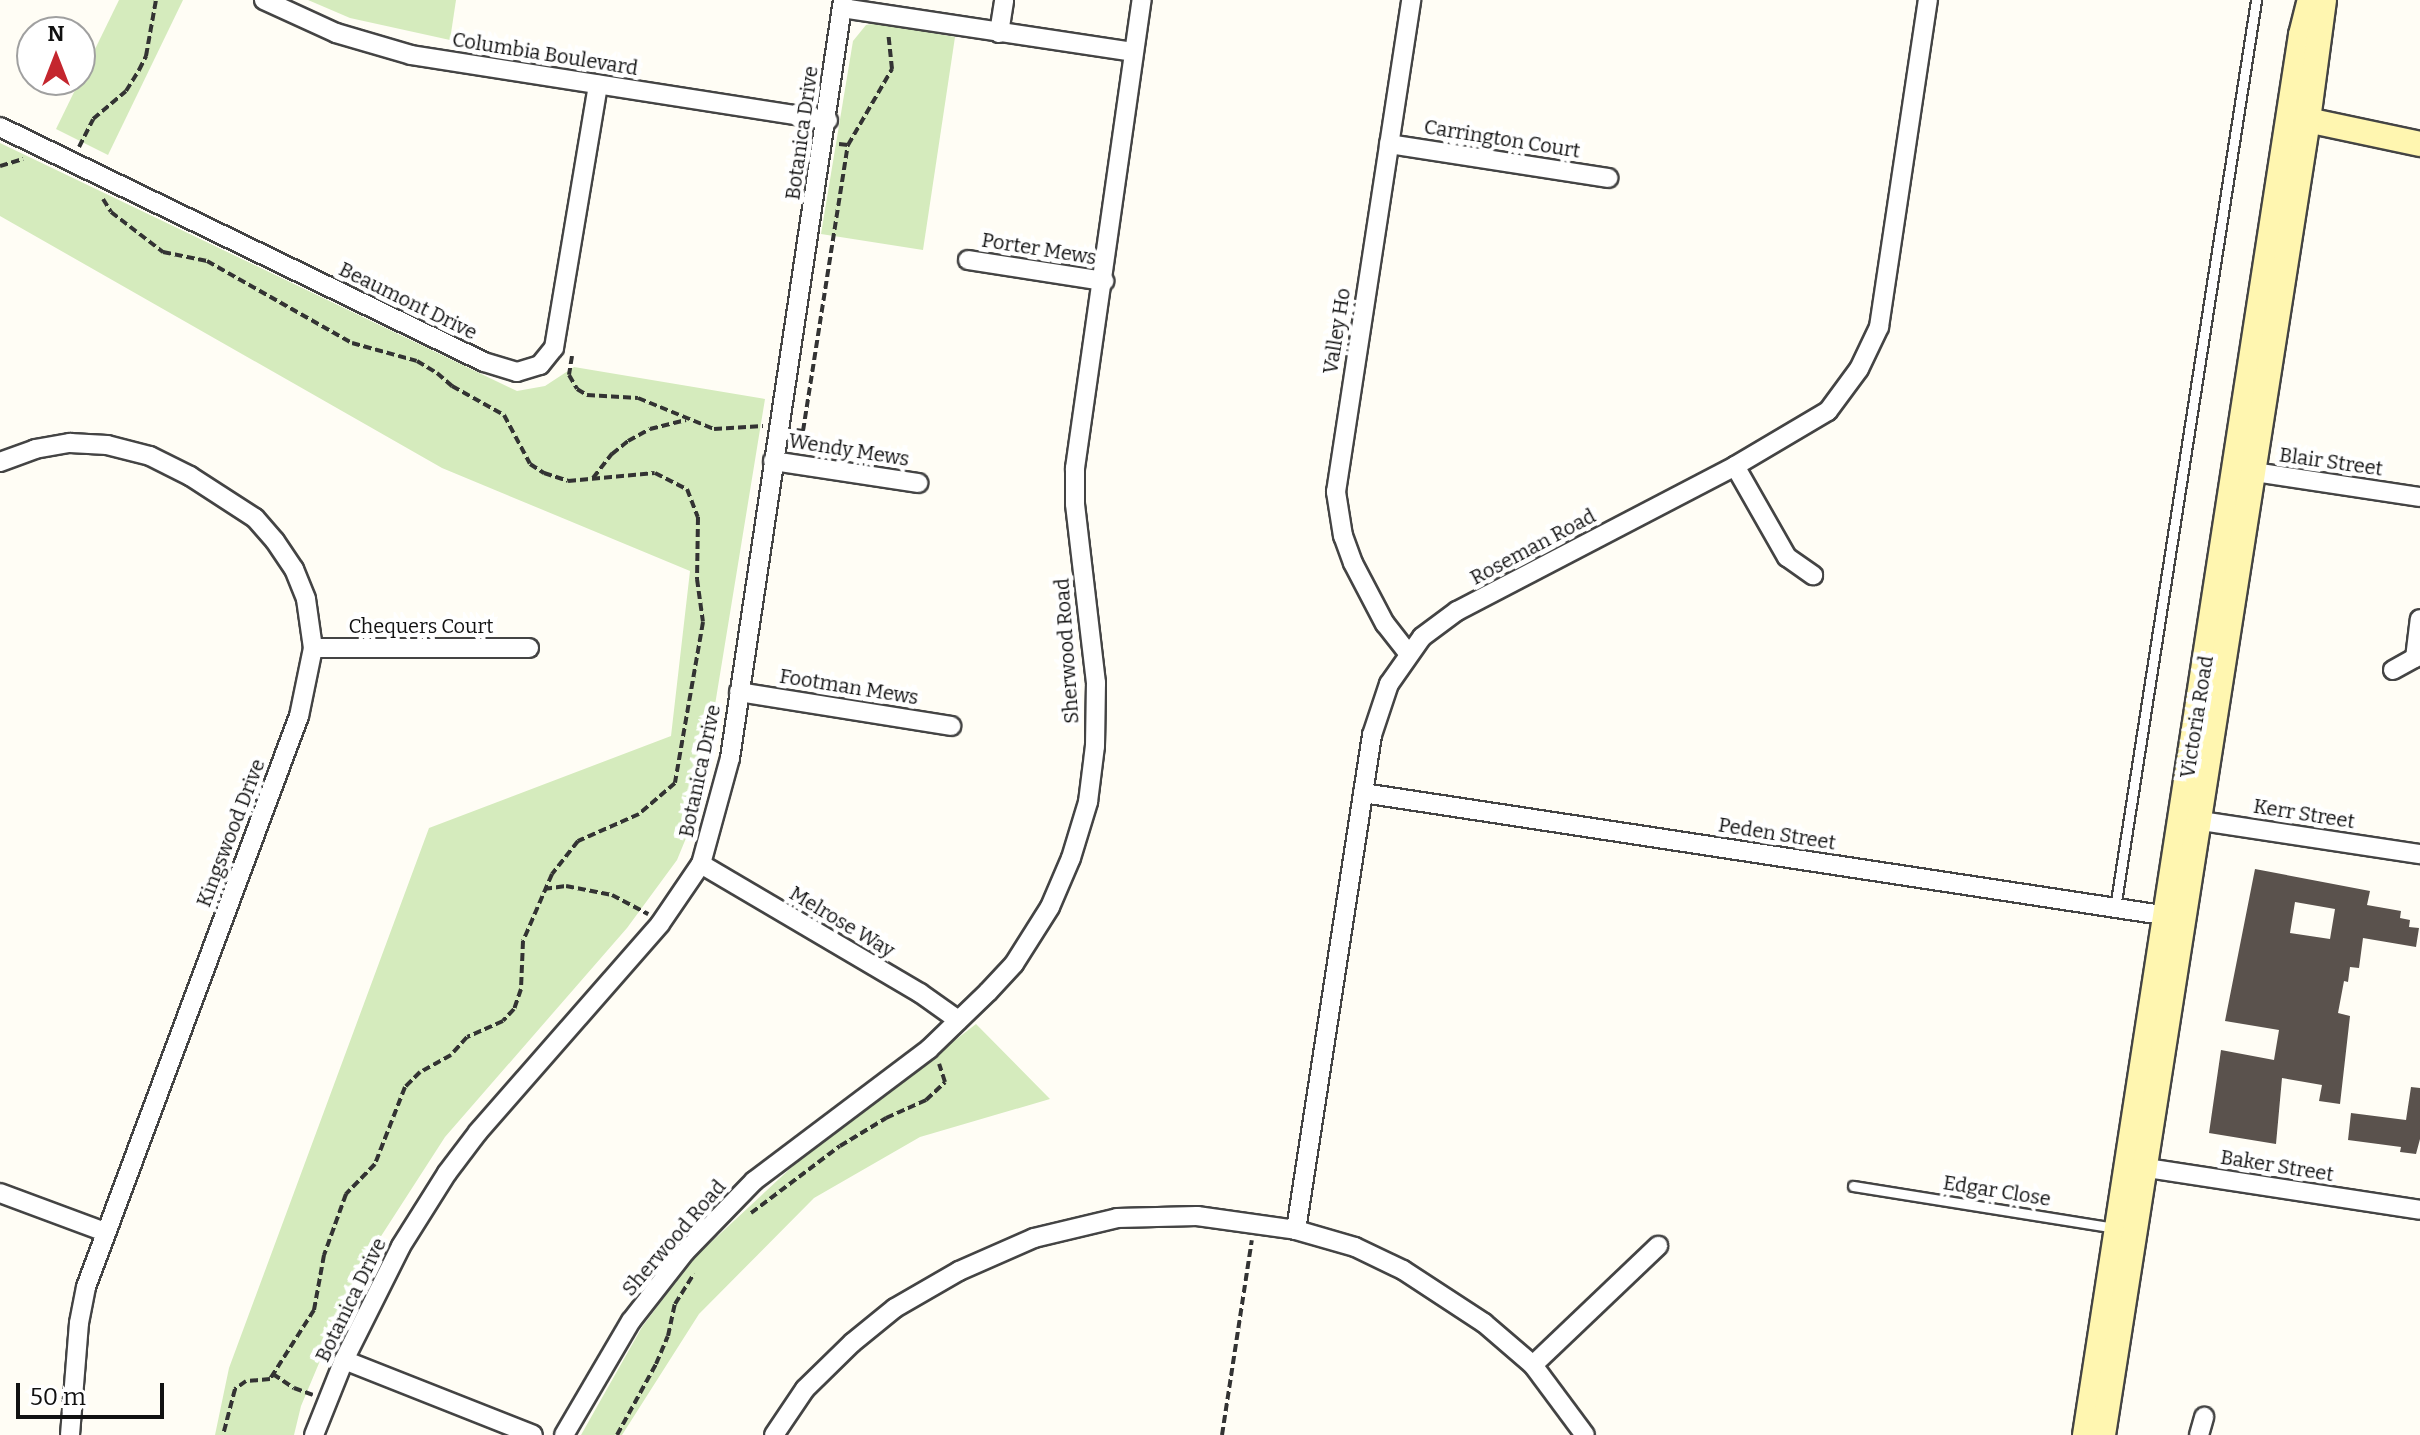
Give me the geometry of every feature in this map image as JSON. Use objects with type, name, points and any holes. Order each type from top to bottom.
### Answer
[{"type":"main road","name":"Victoria Road","points":[[2298,125],[2310,0]]},
{"type":"main road","name":"Victoria Road","points":[[2085,1435],[2126,1229],[2298,125],[2324,0]]},
{"type":"main road","points":[[2298,125],[2336,139],[2378,137],[2420,144]]},
{"type":"main road","name":"Victoria Road","points":[[2103,1435],[2126,1229]]},
{"type":"street","name":"Columbia Boulevard","points":[[264,0],[336,33],[411,55],[828,120]]},
{"type":"street","points":[[999,33],[1004,0]]},
{"type":"street","name":"Sherwood Road","points":[[564,1435],[631,1321],[717,1218],[754,1181],[929,1049],[1014,964],[1050,907],[1071,858],[1088,802],[1095,746],[1096,683],[1074,486],[1142,0]]},
{"type":"street","name":"Valley Ho","points":[[1408,653],[1385,624],[1353,563],[1343,536],[1336,492],[1411,0]]},
{"type":"street","name":"Roseman Road","points":[[1296,1230],[1378,711],[1408,653],[1422,637],[1457,611],[1735,466],[1828,411],[1859,369],[1879,327],[1928,0]]},
{"type":"street","points":[[842,4],[999,33],[1133,52]]},
{"type":"street","name":"Botanica Drive","points":[[314,1435],[344,1360],[401,1246],[447,1173],[488,1121],[660,924],[701,864],[720,804],[739,692],[828,120],[842,4]]},
{"type":"street","points":[[554,348],[598,85]]},
{"type":"street","name":"Beaumont Drive","points":[[0,127],[484,362],[517,372],[531,371],[549,357],[554,348]]},
{"type":"street","name":"Carrington Court","points":[[1389,144],[1608,178]]},
{"type":"street","name":"Porter Mews","points":[[968,260],[1104,281]]},
{"type":"street","name":"Kingswood Drive","points":[[0,462],[35,449],[70,443],[107,445],[150,456],[190,476],[255,518],[275,541],[294,569],[306,599],[313,648],[299,716],[86,1287],[79,1323],[70,1435]]},
{"type":"street","name":"Wendy Mews","points":[[773,461],[918,483]]},
{"type":"street","points":[[1735,466],[1787,557],[1813,575]]},
{"type":"street","name":"Blair Street","points":[[2244,471],[2420,497]]},
{"type":"street","points":[[2393,670],[2415,658],[2420,619]]},
{"type":"street","name":"Chequers Court","points":[[313,648],[529,648]]},
{"type":"street","name":"Footman Mews","points":[[739,692],[951,726]]},
{"type":"street","name":"Peden Street","points":[[1363,793],[2175,917]]},
{"type":"street","name":"Kerr Street","points":[[2190,819],[2420,854]]},
{"type":"street","name":"Melrose Way","points":[[701,864],[920,993],[958,1020]]},
{"type":"street","name":"Baker Street","points":[[2136,1166],[2420,1210]]},
{"type":"street","points":[[0,1193],[105,1232]]},
{"type":"street","points":[[774,1435],[805,1389],[852,1343],[895,1308],[972,1265],[1034,1238],[1117,1218],[1197,1216],[1296,1230],[1355,1247],[1403,1270],[1484,1323],[1533,1365],[1585,1435]]},
{"type":"street","points":[[1533,1365],[1658,1246]]},
{"type":"street","points":[[344,1360],[533,1435]]},
{"type":"lane","points":[[2115,908],[2256,0]]},
{"type":"lane","name":"Edgar Close","points":[[1853,1186],[2126,1229]]},
{"type":"path","points":[[71,162],[93,119],[126,91],[139,70],[146,56],[156,0]]},
{"type":"path","points":[[554,348],[573,353],[569,375],[577,389],[587,395],[638,398],[714,429],[750,424],[803,431],[848,145],[892,69],[887,36],[891,14]]},
{"type":"path","points":[[824,141],[848,145]]},
{"type":"path","points":[[0,166],[23,159],[39,161]]},
{"type":"path","points":[[97,189],[111,212],[163,252],[207,261],[352,343],[417,361],[479,403],[504,415],[530,464],[568,481],[623,479],[655,473],[687,489],[698,517],[697,579],[703,622],[675,783],[639,814],[578,841],[544,889],[523,941],[521,989],[514,1009],[503,1021],[467,1037],[451,1055],[420,1072],[405,1087],[375,1164],[346,1194],[324,1255],[314,1310],[270,1379],[246,1381],[235,1389],[223,1435]]},
{"type":"path","points":[[593,478],[612,454],[628,441],[650,429],[686,420]]},
{"type":"path","points":[[544,889],[566,886],[612,895],[632,904],[660,924]]},
{"type":"path","points":[[743,1220],[840,1146],[886,1118],[926,1100],[941,1088],[945,1074],[929,1049]]},
{"type":"path","points":[[1222,1435],[1254,1222]]},
{"type":"path","points":[[617,1435],[656,1364],[679,1296],[700,1265]]},
{"type":"green space","points":[[119,0],[183,0],[108,155],[56,129],[72,96],[96,96],[96,47]]},
{"type":"green space","points":[[308,0],[456,0],[450,40],[350,18]]},
{"type":"green space","points":[[879,23],[955,37],[923,250],[821,234],[853,41],[866,25]]},
{"type":"green space","points":[[0,143],[517,391],[545,386],[574,367],[765,399],[698,809],[677,860],[627,928],[445,1137],[356,1275],[301,1406],[294,1435],[215,1435],[229,1368],[429,828],[671,736],[690,571],[442,468],[0,216]]},
{"type":"green space","points":[[976,1024],[1050,1099],[920,1137],[814,1198],[699,1314],[622,1435],[581,1435],[642,1327],[693,1259],[794,1165]]},
{"type":"building","points":[[2255,869],[2370,891],[2367,905],[2401,911],[2400,918],[2410,920],[2409,927],[2419,928],[2416,947],[2363,938],[2359,968],[2350,967],[2338,1013],[2350,1016],[2340,1104],[2319,1101],[2322,1085],[2282,1078],[2276,1144],[2209,1133],[2221,1050],[2274,1060],[2279,1030],[2225,1021]],"holes":[[[2295,902],[2335,909],[2330,939],[2290,933]]]},
{"type":"building","points":[[2411,1087],[2420,1088],[2420,1139],[2416,1154],[2400,1152],[2401,1147],[2348,1140],[2351,1113],[2406,1120]]}]
